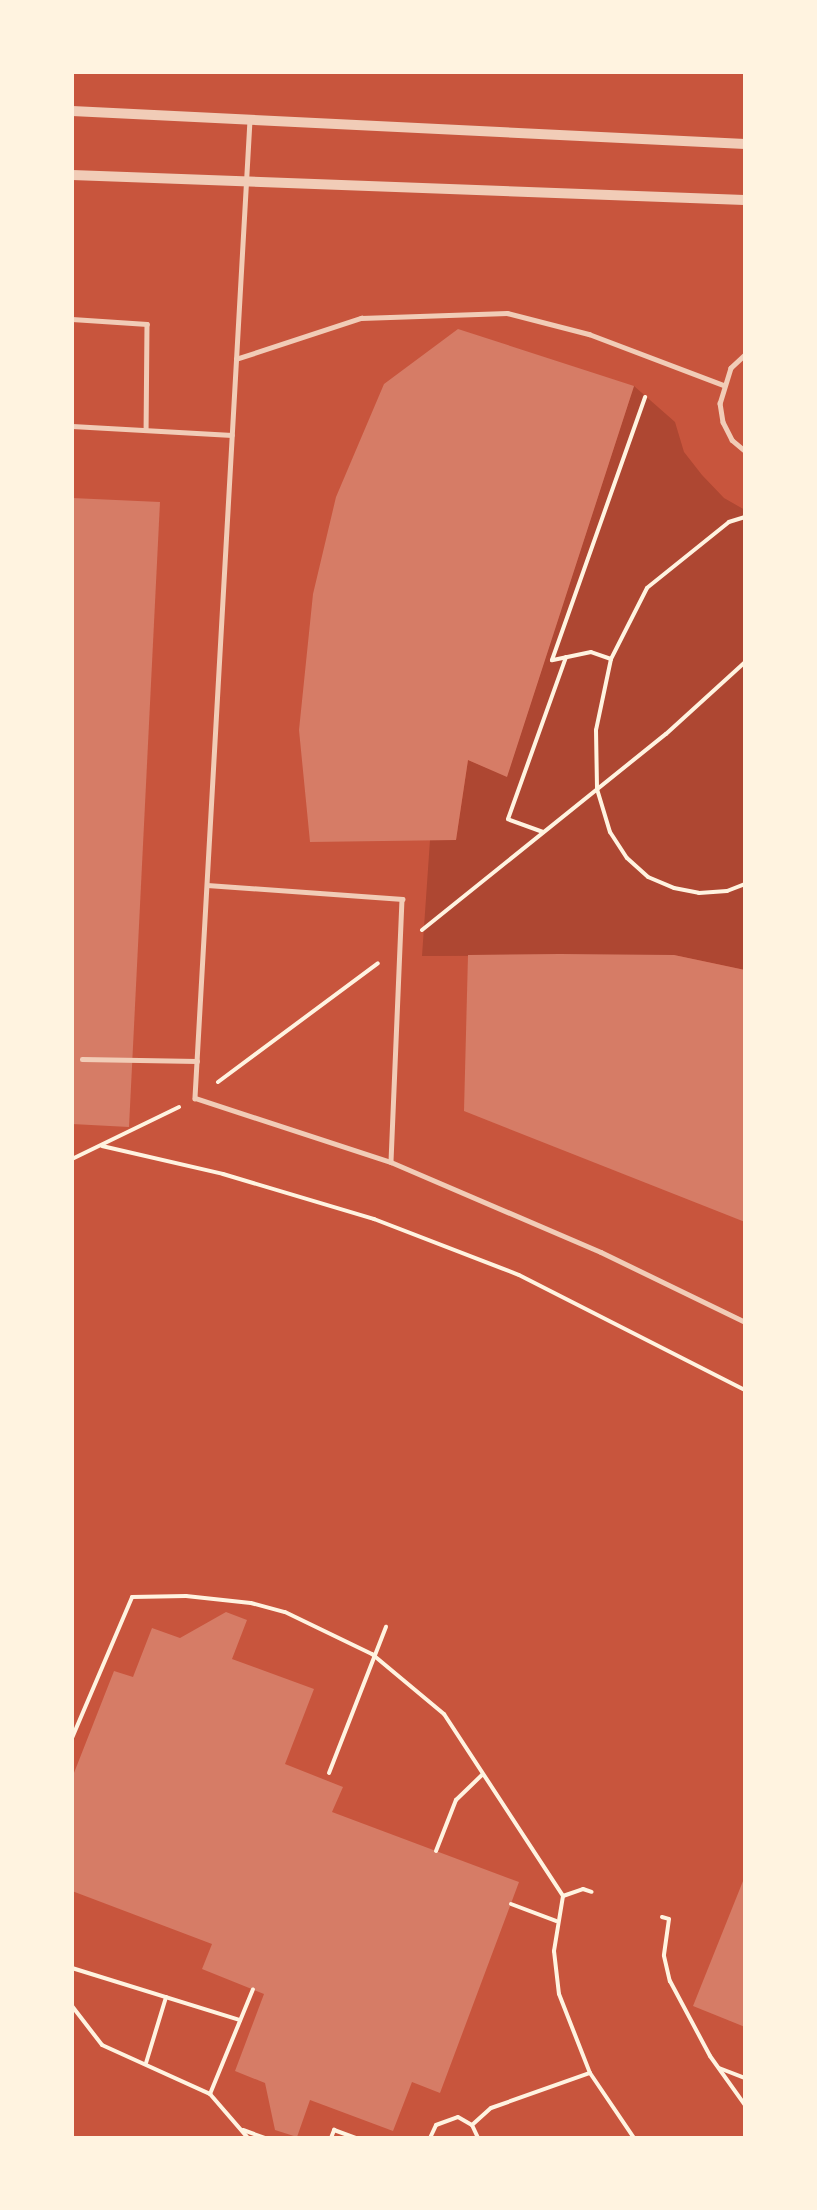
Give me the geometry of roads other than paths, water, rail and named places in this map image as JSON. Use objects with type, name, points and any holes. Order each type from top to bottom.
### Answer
[{"type":"street","points":[[72,111],[745,144]]},
{"type":"street","points":[[72,175],[745,200]]},
{"type":"lane","points":[[250,118],[195,1098],[391,1162],[601,1252],[745,1322]]},
{"type":"lane","points":[[236,359],[361,318],[507,313],[589,334],[723,385]]},
{"type":"lane","points":[[72,319],[147,324],[146,430]]},
{"type":"lane","points":[[745,355],[731,368],[723,385],[723,422],[732,440],[745,451]]},
{"type":"lane","points":[[72,426],[232,435]]},
{"type":"lane","points":[[207,885],[402,899],[391,1162]]},
{"type":"lane","points":[[82,1059],[197,1061]]}]
